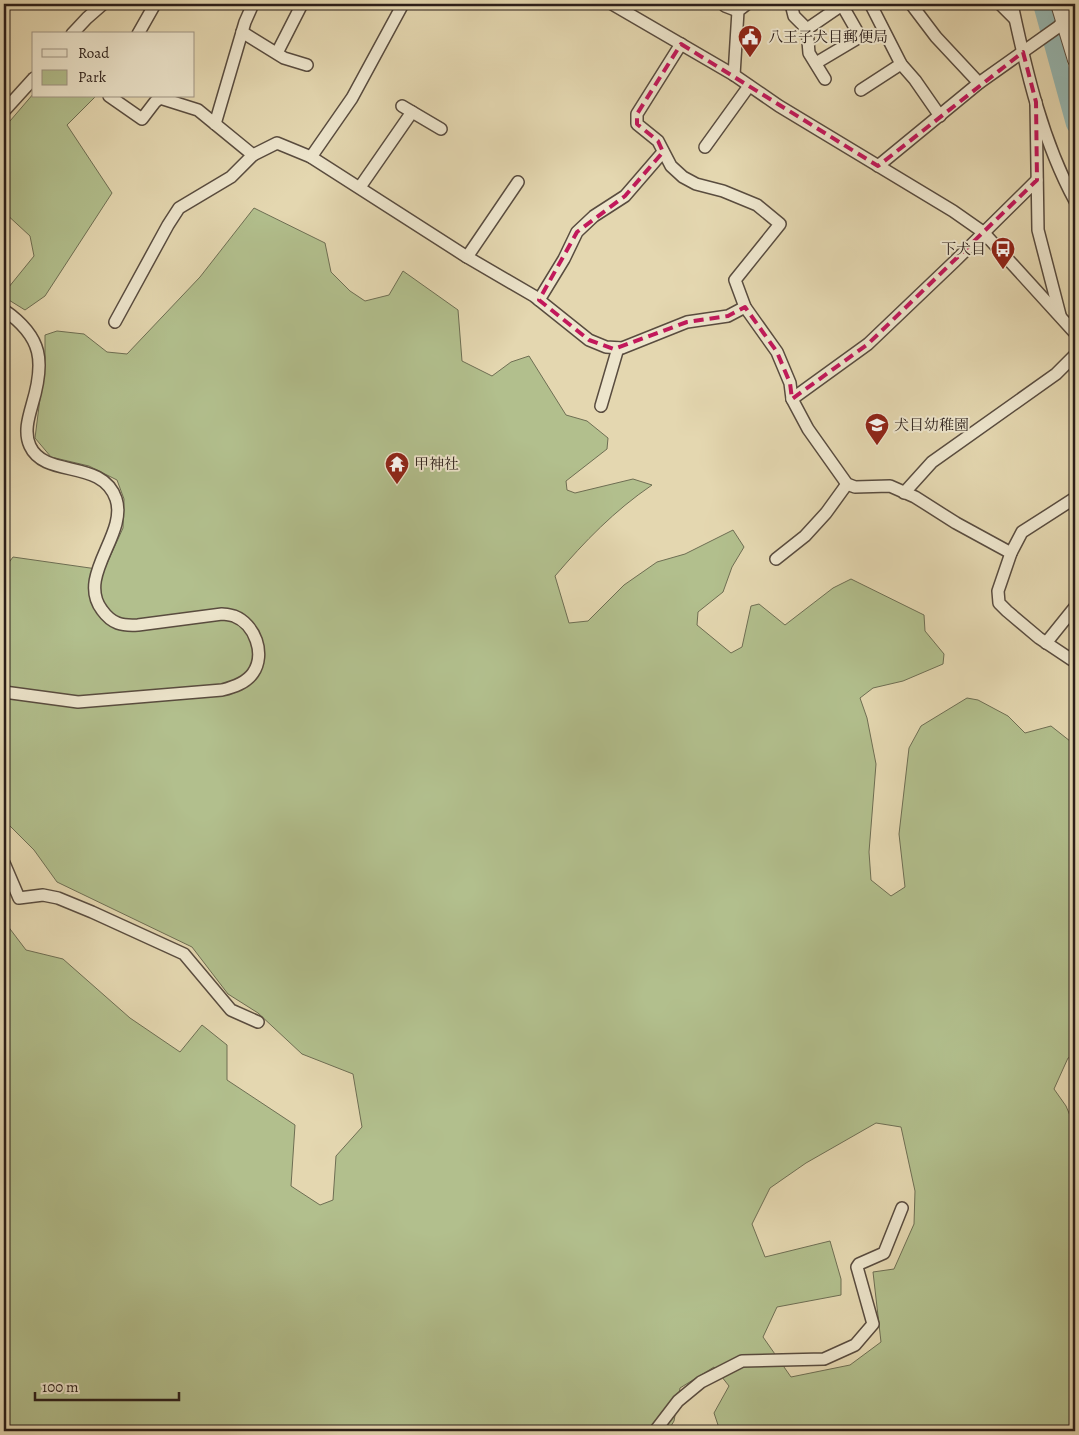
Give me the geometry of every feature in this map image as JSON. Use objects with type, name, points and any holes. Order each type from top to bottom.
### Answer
[{"type":"street","points":[[74,32],[103,4]]},
{"type":"street","points":[[139,32],[155,4]]},
{"type":"street","points":[[215,124],[242,32],[253,4]]},
{"type":"street","points":[[277,53],[302,4]]},
{"type":"street","points":[[311,156],[352,98],[403,4]]},
{"type":"street","points":[[612,4],[734,75],[779,106],[953,211],[983,232],[1075,333]]},
{"type":"street","points":[[724,4],[725,6],[742,7],[734,75]]},
{"type":"street","points":[[791,4],[794,16],[807,29],[809,53],[825,79]]},
{"type":"street","points":[[807,29],[844,4],[858,33],[858,38],[816,63]]},
{"type":"street","points":[[876,4],[872,7],[901,64],[915,80],[940,116]]},
{"type":"street","points":[[911,4],[936,37],[979,84]]},
{"type":"street","points":[[1000,4],[1014,14],[1025,51],[1036,102],[1055,157],[1075,201]]},
{"type":"street","points":[[1058,4],[1061,24],[1075,60]]},
{"type":"street","points":[[878,166],[979,84],[1061,24],[1071,13],[1073,4]]},
{"type":"street","points":[[242,32],[284,58],[307,65]]},
{"type":"street","points":[[681,44],[637,114],[637,124],[658,141],[672,166],[683,177],[696,184],[723,191],[757,205],[780,224],[735,280],[746,307],[777,352],[790,383],[792,398],[819,446],[847,484],[855,487],[890,486],[915,497],[956,523],[1011,553]]},
{"type":"street","points":[[861,90],[901,64]]},
{"type":"street","points":[[4,110],[32,80]]},
{"type":"street","points":[[704,147],[750,86]]},
{"type":"street","points":[[112,98],[142,119],[160,98],[198,110],[253,155]]},
{"type":"street","points":[[1036,102],[1038,230],[1060,316]]},
{"type":"street","points":[[360,188],[407,109],[441,129]]},
{"type":"street","points":[[115,322],[179,208],[230,177],[253,155],[277,142],[311,156],[467,257],[539,300],[589,340],[606,347],[618,348],[687,322],[728,316],[746,307]]},
{"type":"street","points":[[539,300],[564,259],[577,232],[594,216],[625,196],[663,152]]},
{"type":"street","points":[[792,398],[868,344],[1038,180]]},
{"type":"street","points":[[467,257],[518,182]]},
{"type":"street","points":[[4,310],[25,327],[37,349],[40,362],[38,385],[27,427],[27,438],[31,448],[42,460],[99,478],[108,484],[117,501],[116,523],[95,584],[95,596],[108,618],[115,623],[125,626],[222,614],[234,616],[244,622],[252,631],[258,651],[253,673],[234,687],[222,690],[78,702],[4,692]]},
{"type":"street","points":[[601,406],[618,348]]},
{"type":"street","points":[[904,492],[932,462],[1056,374],[1075,355]]},
{"type":"street","points":[[776,559],[805,536],[826,513],[847,484]]},
{"type":"street","points":[[993,542],[1003,543],[1010,540],[1075,498]]},
{"type":"street","points":[[1022,532],[1011,553],[998,592],[999,603],[1046,643],[1075,662]]},
{"type":"street","points":[[1046,643],[1075,607]]},
{"type":"street","points":[[4,863],[18,898],[43,895],[58,898],[184,954],[231,1010],[258,1022]]},
{"type":"street","points":[[655,1431],[678,1402],[701,1382],[742,1361],[824,1360],[856,1345],[873,1324],[857,1267],[859,1264],[884,1253],[902,1208]]},
{"type":"highlighted area","points":[[681,44],[878,166],[1023,52],[1036,102],[1037,180],[868,344],[792,399],[790,383],[777,352],[745,307],[728,316],[687,322],[614,349],[589,340],[539,300],[577,232],[625,196],[663,152],[658,141],[637,124],[637,114]]},
{"type":"green space","points":[[32,95],[32,98],[94,98],[67,125],[112,193],[45,296],[25,310],[4,297],[4,293],[34,256],[30,236],[4,212],[4,128]]},
{"type":"green space","points":[[254,208],[325,243],[331,272],[350,291],[365,301],[389,295],[403,271],[458,310],[462,361],[492,376],[511,362],[529,356],[566,415],[587,421],[608,438],[607,449],[566,481],[567,490],[575,493],[633,479],[652,485],[600,527],[555,576],[569,623],[588,621],[624,585],[657,562],[685,554],[733,530],[744,547],[732,567],[723,592],[698,612],[697,625],[731,653],[742,647],[751,606],[759,604],[785,625],[833,588],[851,579],[924,615],[925,631],[944,654],[943,664],[903,681],[873,688],[860,698],[867,718],[876,764],[869,852],[871,880],[891,896],[905,887],[899,834],[909,748],[921,726],[967,698],[978,700],[1008,716],[1025,733],[1051,726],[1075,745],[1075,1055],[1068,1058],[1054,1089],[1066,1106],[1074,1125],[1071,1151],[1075,1155],[1075,1431],[720,1431],[714,1413],[729,1386],[714,1367],[680,1388],[674,1421],[668,1431],[4,1431],[4,921],[26,950],[63,959],[130,1018],[180,1052],[202,1025],[227,1045],[227,1080],[295,1125],[291,1186],[320,1205],[333,1200],[336,1156],[362,1127],[353,1074],[302,1054],[258,1013],[228,994],[192,947],[57,882],[34,850],[4,820],[4,707],[13,696],[4,689],[4,569],[13,557],[104,570],[123,528],[124,499],[117,480],[89,466],[51,457],[35,438],[45,359],[45,335],[57,331],[84,334],[107,352],[127,354],[200,277]],"holes":[[[876,1123],[901,1127],[915,1191],[914,1224],[894,1269],[873,1272],[881,1342],[850,1365],[791,1377],[763,1337],[777,1307],[841,1295],[841,1279],[830,1241],[765,1257],[752,1224],[770,1188],[806,1163]]]},
{"type":"waterway","points":[[1042,4],[1075,124]]},
{"type":"place","name":"八王子犬目郵便局","points":[[750,58]]},
{"type":"place","name":"下犬目","points":[[1003,270]]},
{"type":"place","name":"犬目幼稚園","points":[[877,446]]},
{"type":"place","name":"甲神社","points":[[397,485]]}]
